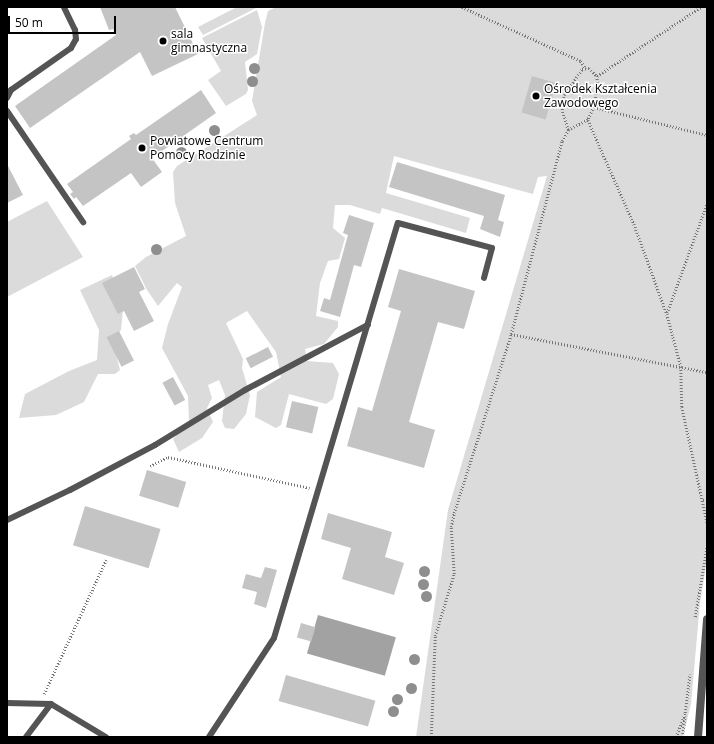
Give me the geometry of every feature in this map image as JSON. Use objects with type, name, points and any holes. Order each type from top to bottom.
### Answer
[{"type":"street","points":[[698,737],[707,620]]},
{"type":"lane","points":[[7,98],[11,90],[71,48],[76,39],[75,30],[64,7]]},
{"type":"lane","points":[[7,111],[83,222]]},
{"type":"lane","points":[[209,737],[274,638],[398,223],[492,248],[484,278]]},
{"type":"lane","points":[[7,520],[70,490],[148,449],[245,390],[368,325]]},
{"type":"lane","points":[[7,703],[51,704],[106,737]]},
{"type":"lane","points":[[26,737],[51,704]]},
{"type":"path","points":[[431,737],[435,636],[454,574],[451,527],[511,334],[562,141],[568,130],[588,120],[598,93],[597,76],[594,72],[586,69],[581,61],[462,7]]},
{"type":"path","points":[[597,76],[701,7]]},
{"type":"path","points":[[568,130],[562,110],[564,95],[574,79],[586,69]]},
{"type":"path","points":[[594,107],[707,135]]},
{"type":"path","points":[[588,120],[634,224],[667,314],[681,367],[682,407],[707,522]]},
{"type":"path","points":[[667,314],[707,203]]},
{"type":"path","points":[[511,334],[707,372]]},
{"type":"path","points":[[150,466],[168,457],[318,489]]},
{"type":"path","points":[[40,703],[106,560]]},
{"type":"path","points":[[682,737],[685,713]]},
{"type":"shaded area","points":[[237,7],[258,7],[203,35],[198,27]]},
{"type":"shaded area","points":[[276,7],[707,7],[707,560],[700,603],[691,704],[683,737],[416,737],[448,510],[547,176],[538,177],[533,194],[394,156],[386,193],[470,218],[466,233],[382,208],[380,214],[350,205],[335,205],[333,228],[345,238],[339,259],[328,261],[320,283],[316,316],[338,321],[338,327],[324,344],[305,349],[307,361],[333,363],[339,374],[333,399],[326,404],[289,394],[281,425],[276,428],[255,417],[257,392],[281,377],[276,352],[247,311],[226,323],[243,359],[242,368],[250,395],[246,414],[234,429],[225,428],[222,421],[225,395],[219,380],[208,385],[212,398],[207,408],[213,422],[202,438],[179,452],[173,439],[189,422],[188,396],[162,348],[168,324],[182,287],[177,283],[158,306],[147,290],[135,266],[146,257],[186,236],[175,203],[173,172],[177,166],[257,115],[252,101],[265,23],[268,11]]},
{"type":"shaded area","points":[[257,10],[262,27],[257,54],[245,62],[248,90],[246,94],[226,106],[208,80],[221,71],[202,38]]},
{"type":"shaded area","points":[[47,201],[83,257],[7,297],[7,222]]},
{"type":"shaded area","points":[[112,275],[123,309],[121,330],[112,339],[120,370],[115,374],[98,374],[84,402],[56,415],[19,418],[25,394],[69,371],[97,360],[99,330],[80,290]]},
{"type":"shaded area","points":[[318,615],[396,637],[385,676],[307,653]]},
{"type":"building","points":[[100,7],[175,7],[198,54],[152,76],[140,52],[30,128],[15,106],[116,35],[113,29],[109,30]]},
{"type":"building","points":[[532,76],[556,83],[546,119],[522,113]]},
{"type":"building","name":"Powiatowe Centrum Pomocy Rodzinie","points":[[201,90],[216,113],[152,158],[162,172],[141,187],[131,173],[83,206],[76,197],[74,199],[70,194],[73,192],[67,184],[131,139],[129,136],[134,133],[136,135]]},
{"type":"building","points":[[397,162],[505,195],[498,220],[504,222],[500,237],[480,229],[484,216],[389,187]]},
{"type":"building","points":[[7,164],[23,195],[7,203]]},
{"type":"building","points":[[349,215],[374,223],[361,267],[354,265],[340,317],[320,311],[324,298],[330,300],[348,235],[343,233]]},
{"type":"building","points":[[134,267],[145,289],[139,292],[154,321],[134,331],[124,311],[118,314],[102,283]]},
{"type":"building","points":[[399,269],[475,291],[464,329],[438,322],[409,422],[435,430],[424,468],[347,446],[358,407],[372,411],[401,311],[388,307]]},
{"type":"building","points":[[119,331],[134,360],[122,367],[107,337]]},
{"type":"building","points":[[268,347],[273,357],[251,368],[246,358]]},
{"type":"building","points":[[173,377],[185,400],[175,406],[162,383]]},
{"type":"building","points":[[292,401],[318,407],[312,433],[286,427]]},
{"type":"building","points":[[147,470],[186,482],[178,508],[139,496]]},
{"type":"building","points":[[85,506],[161,529],[149,568],[73,545]]},
{"type":"building","points":[[328,513],[392,532],[385,557],[404,563],[394,595],[342,579],[351,548],[321,539]]},
{"type":"building","points":[[265,567],[277,570],[266,608],[254,604],[257,592],[242,588],[246,574],[261,578]]},
{"type":"building","points":[[301,623],[315,627],[311,642],[297,637]]},
{"type":"building","points":[[286,675],[375,701],[368,727],[279,701]]},
{"type":"place","name":"sala gimnastyczna","points":[[163,41]]},
{"type":"place","name":"Ośrodek Kształcenia Zawodowego","points":[[536,96]]},
{"type":"place","name":"Powiatowe Centrum Pomocy Rodzinie","points":[[142,148]]}]
